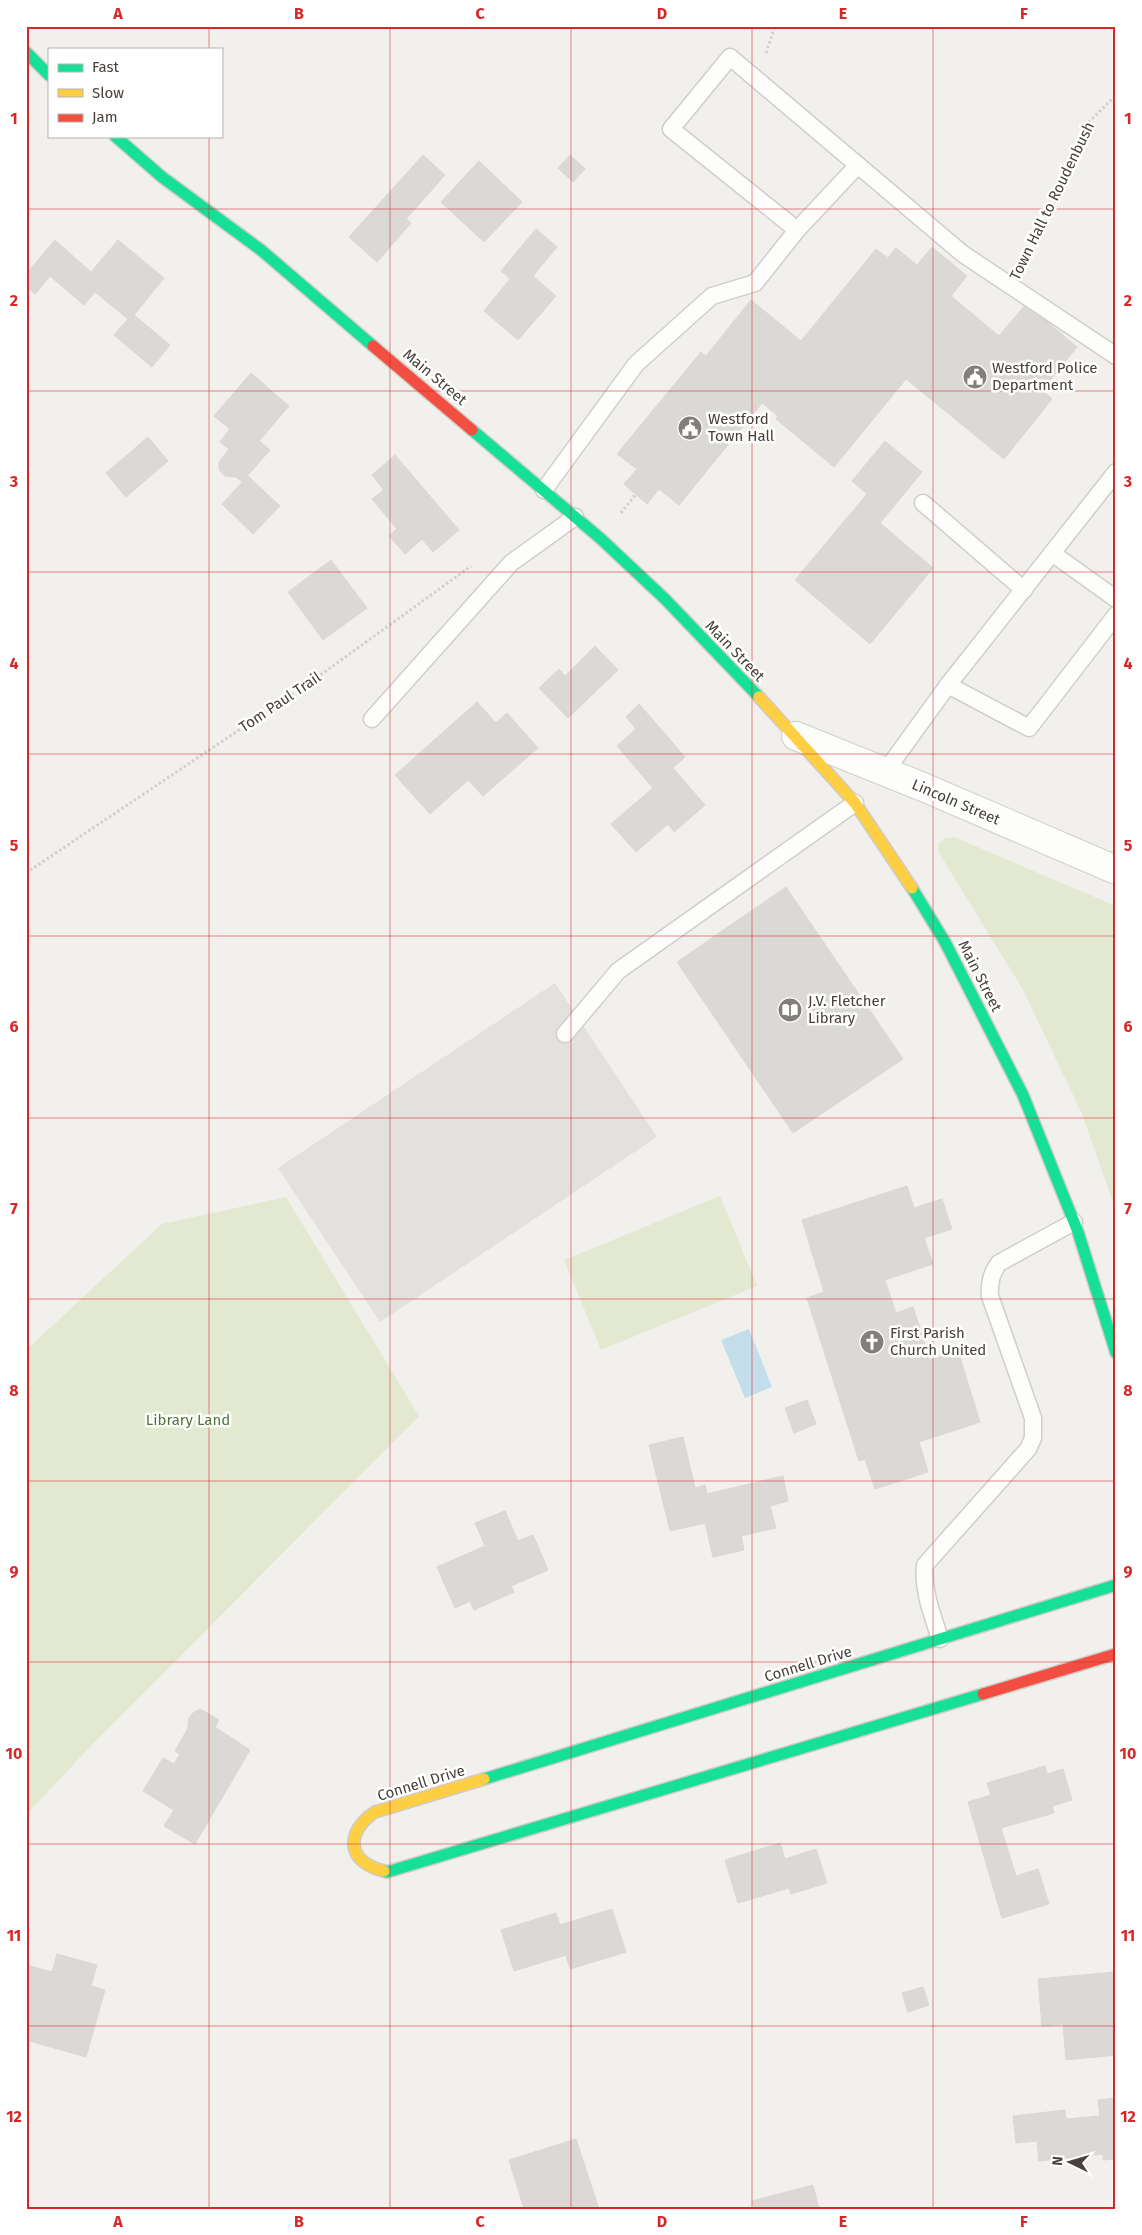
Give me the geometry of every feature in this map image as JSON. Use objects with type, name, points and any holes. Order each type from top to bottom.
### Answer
[{"type":"main road","points":[[26,52],[48,74]]},
{"type":"main road","name":"Main Street","points":[[117,138],[162,177],[261,250],[575,517],[665,599],[796,736],[855,802],[945,942],[1023,1095],[1074,1222],[1116,1353]]},
{"type":"main road","name":"Connell Drive","points":[[1116,1585],[375,1812],[359,1824],[354,1842],[356,1852],[368,1867],[387,1872],[1116,1654]]},
{"type":"street","name":"Lincoln Street","points":[[796,736],[1116,870]]},
{"type":"lane","points":[[797,230],[671,129],[730,57],[963,254],[1116,356]]},
{"type":"lane","points":[[544,490],[636,364],[712,296],[755,283],[797,230],[858,165]]},
{"type":"lane","points":[[885,772],[948,685],[1116,472]]},
{"type":"lane","points":[[923,503],[1024,590]]},
{"type":"lane","points":[[372,719],[511,563],[575,517]]},
{"type":"lane","points":[[1052,554],[1116,599]]},
{"type":"lane","points":[[948,685],[1029,728],[1116,615]]},
{"type":"lane","points":[[565,1034],[618,971],[855,802]]},
{"type":"lane","points":[[940,1639],[926,1590],[925,1566],[1028,1449],[1033,1438],[1033,1418],[990,1296],[989,1287],[992,1271],[999,1263],[1074,1222]]},
{"type":"path","name":"Town Hall to Roudenbush","points":[[1010,286],[1089,122],[1116,95]]},
{"type":"path","points":[[621,514],[636,494]]},
{"type":"path","name":"Tom Paul Trail","points":[[26,873],[315,679],[474,563]]},
{"type":"green space","points":[[954,837],[1116,906],[1116,1211],[1082,1114],[1023,990],[939,853],[938,845],[945,838]]},
{"type":"green space","points":[[720,1196],[757,1286],[601,1350],[564,1260]]},
{"type":"green space","name":"Library Land","points":[[286,1197],[419,1416],[90,1747],[26,1815],[26,1350],[162,1224]]},
{"type":"shaded area","points":[[555,983],[657,1137],[380,1322],[278,1168]]},
{"type":"water","points":[[749,1329],[772,1387],[745,1398],[721,1340]]},
{"type":"building","points":[[423,155],[445,175],[406,219],[411,223],[377,262],[349,237]]},
{"type":"building","points":[[570,155],[585,169],[573,182],[558,168]]},
{"type":"building","points":[[479,161],[522,202],[484,242],[441,202]]},
{"type":"building","points":[[536,229],[557,247],[533,276],[556,296],[518,340],[484,311],[510,279],[501,271]]},
{"type":"building","points":[[55,240],[91,272],[118,240],[164,278],[134,315],[170,345],[152,367],[114,335],[128,319],[95,292],[84,305],[50,276],[35,294],[26,286],[26,274]]},
{"type":"building","points":[[932,247],[967,276],[951,296],[999,336],[1026,304],[1077,347],[1042,390],[1052,399],[1004,459],[906,379],[834,467],[776,419],[778,416],[706,356],[751,300],[801,341],[876,249],[888,258],[896,248],[917,265]]},
{"type":"building","name":"Westford Town Hall","points":[[701,352],[762,403],[679,505],[659,489],[647,504],[624,484],[637,469],[617,454]]},
{"type":"building","points":[[251,373],[289,406],[259,441],[270,450],[242,482],[236,477],[225,476],[219,470],[219,462],[229,449],[220,442],[230,429],[214,416]]},
{"type":"building","points":[[148,437],[168,461],[126,497],[106,473]]},
{"type":"building","points":[[885,441],[922,472],[880,523],[933,568],[870,644],[795,580],[867,494],[852,481]]},
{"type":"building","points":[[395,455],[459,530],[433,552],[422,539],[405,554],[389,536],[397,529],[372,499],[384,490],[372,475]]},
{"type":"building","points":[[248,476],[280,506],[253,534],[222,504]]},
{"type":"building","points":[[331,560],[367,608],[323,640],[288,592]]},
{"type":"building","points":[[595,646],[618,670],[568,718],[539,688],[559,669],[565,676]]},
{"type":"building","points":[[477,702],[496,723],[507,713],[538,748],[483,796],[468,780],[430,814],[395,775]]},
{"type":"building","points":[[639,704],[685,757],[673,768],[705,805],[674,832],[668,824],[636,852],[611,824],[653,788],[617,746],[636,729],[626,717]]},
{"type":"building","name":"J.V. Fletcher Library","points":[[786,887],[903,1059],[793,1133],[677,962]]},
{"type":"building","name":"First Parish Church United","points":[[907,1186],[914,1208],[942,1199],[952,1229],[924,1238],[933,1264],[885,1280],[896,1313],[913,1307],[930,1360],[958,1351],[980,1422],[919,1442],[928,1472],[875,1489],[865,1459],[859,1461],[807,1298],[824,1292],[802,1220]]},
{"type":"building","points":[[807,1400],[816,1424],[794,1433],[785,1408]]},
{"type":"building","points":[[683,1437],[695,1488],[705,1485],[707,1494],[783,1476],[788,1501],[770,1506],[776,1528],[741,1536],[744,1550],[713,1557],[705,1523],[670,1531],[649,1445]]},
{"type":"building","points":[[505,1511],[518,1541],[533,1535],[548,1570],[511,1586],[514,1592],[474,1610],[470,1601],[455,1608],[437,1567],[485,1546],[475,1523]]},
{"type":"building","points":[[200,1709],[219,1720],[215,1727],[250,1750],[195,1844],[164,1826],[174,1810],[143,1791],[163,1758],[174,1764],[180,1754],[175,1751],[188,1728],[189,1718]]},
{"type":"building","points":[[1045,1766],[1047,1774],[1063,1769],[1072,1800],[1052,1806],[1054,1813],[1001,1828],[1016,1876],[1038,1869],[1049,1904],[1002,1918],[968,1802],[991,1795],[987,1783]]},
{"type":"building","points":[[780,1843],[785,1859],[816,1849],[827,1883],[791,1894],[789,1888],[738,1903],[725,1860]]},
{"type":"building","points":[[612,1909],[626,1952],[570,1969],[566,1955],[514,1971],[501,1930],[556,1913],[560,1925]]},
{"type":"building","points":[[57,1954],[97,1965],[91,1986],[105,1990],[86,2057],[26,2040],[26,1965],[52,1972]]},
{"type":"building","points":[[1116,1972],[1116,2055],[1066,2060],[1063,2024],[1042,2026],[1038,1979]]},
{"type":"building","points":[[923,1987],[929,2005],[908,2012],[902,1993]]},
{"type":"building","points":[[1115,2092],[1116,2159],[1103,2160],[1103,2154],[1039,2161],[1037,2141],[1016,2143],[1013,2116],[1065,2110],[1066,2119],[1100,2116],[1098,2100],[1115,2098]]},
{"type":"building","points":[[576,2139],[599,2209],[524,2209],[509,2160]]},
{"type":"building","points":[[813,2185],[819,2209],[754,2209],[752,2201]]},
{"type":"traffic: fast","points":[[26,52],[48,74]]},
{"type":"traffic: fast","points":[[117,138],[162,177],[261,250],[373,346]]},
{"type":"traffic: fast","points":[[472,430],[600,538],[665,599],[759,697]]},
{"type":"traffic: fast","points":[[912,888],[945,942],[1023,1095],[1078,1232],[1116,1353]]},
{"type":"traffic: fast","points":[[484,1779],[1116,1585]]},
{"type":"traffic: fast","points":[[384,1871],[387,1872],[983,1694]]},
{"type":"traffic: slow","points":[[759,697],[855,803],[912,888]]},
{"type":"traffic: slow","points":[[384,1871],[371,1867],[362,1861],[354,1846],[358,1828],[365,1820],[375,1812],[484,1779]]},
{"type":"traffic: jam","points":[[373,346],[472,430]]},
{"type":"traffic: jam","points":[[983,1694],[1116,1654]]},
{"type":"place","name":"Westford Police Department","points":[[975,377]]},
{"type":"place","name":"Westford Town Hall","points":[[690,428]]},
{"type":"place","name":"J.V. Fletcher Library","points":[[790,1010]]},
{"type":"place","name":"First Parish Church United","points":[[872,1342]]}]
